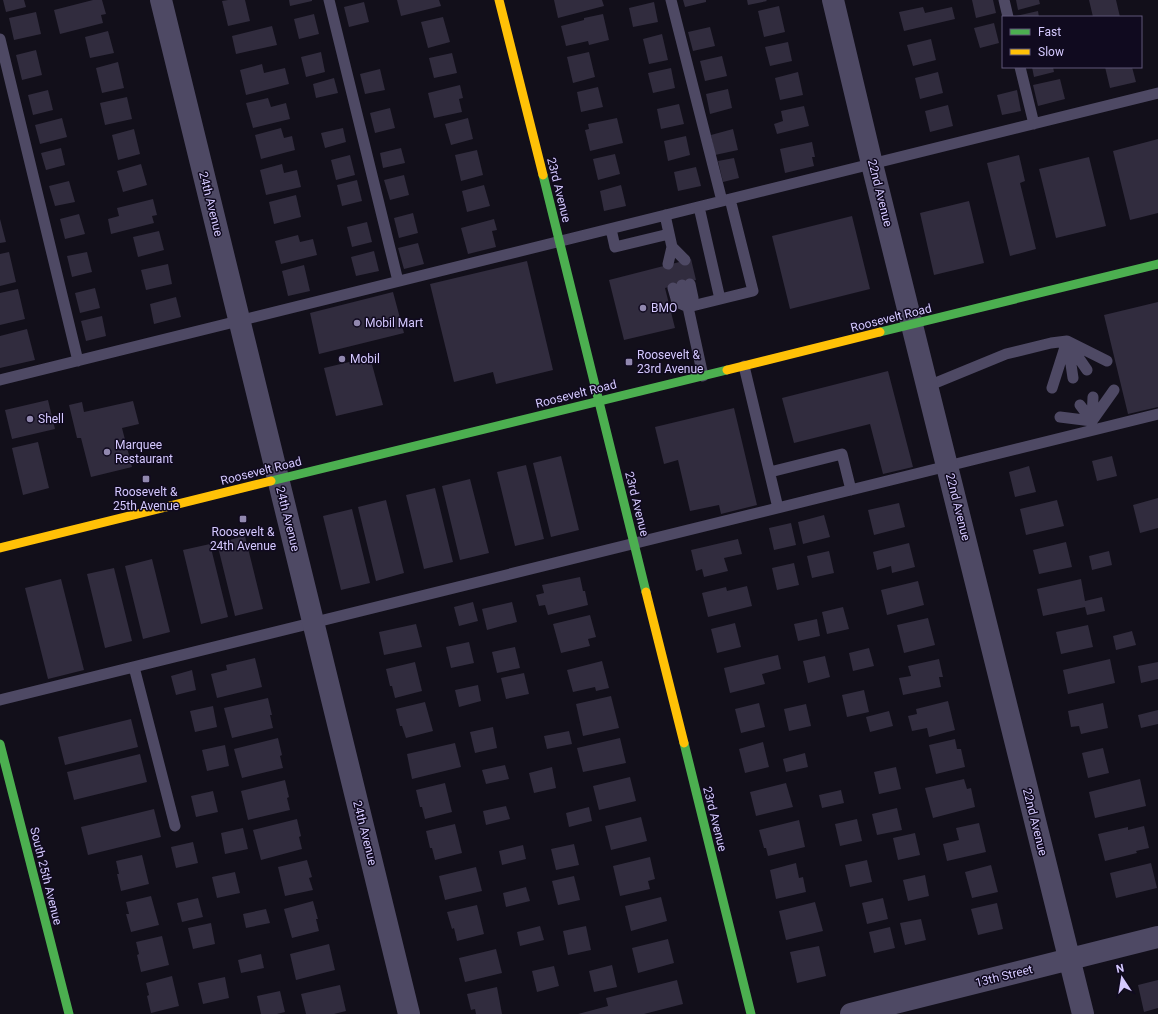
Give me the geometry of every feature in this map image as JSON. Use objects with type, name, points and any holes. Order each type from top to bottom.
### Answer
[{"type":"main road","name":"23rd Avenue","points":[[499,0],[751,1014]]},
{"type":"main road","name":"Roosevelt Road","points":[[0,548],[1158,264]]},
{"type":"main road","name":"South 25th Avenue","points":[[0,744],[68,1014]]},
{"type":"street","name":"24th Avenue","points":[[161,0],[409,1014]]},
{"type":"street","name":"22nd Avenue","points":[[834,0],[872,164],[1083,1014]]},
{"type":"street","name":"13th Street","points":[[851,1014],[1158,937]]},
{"type":"lane","points":[[329,0],[398,281]]},
{"type":"lane","points":[[671,0],[726,200],[753,291],[688,307],[677,302],[682,286],[693,298],[688,307],[703,376]]},
{"type":"lane","points":[[1004,0],[1008,16]]},
{"type":"lane","points":[[0,39],[78,361]]},
{"type":"lane","points":[[1020,68],[1034,124]]},
{"type":"lane","points":[[0,380],[1158,93]]},
{"type":"lane","points":[[699,207],[720,299]]},
{"type":"lane","points":[[665,215],[677,262]]},
{"type":"lane","points":[[611,228],[615,247],[669,234]]},
{"type":"lane","points":[[928,386],[1006,354],[1051,343],[1068,342],[1102,363]]},
{"type":"lane","points":[[1068,342],[1087,370]]},
{"type":"lane","points":[[1068,342],[1072,378]]},
{"type":"lane","points":[[1057,386],[1068,342]]},
{"type":"lane","points":[[744,366],[778,508]]},
{"type":"lane","points":[[1093,425],[1110,392]]},
{"type":"lane","points":[[1092,398],[1093,425]]},
{"type":"lane","points":[[1080,405],[1093,425]]},
{"type":"lane","points":[[1064,414],[1093,425]]},
{"type":"lane","points":[[0,700],[947,466],[1093,425],[1158,414]]},
{"type":"lane","points":[[770,472],[842,454],[851,490]]},
{"type":"lane","points":[[134,667],[175,826]]},
{"type":"building","points":[[3,0],[24,0],[26,7],[6,12]]},
{"type":"building","points":[[93,0],[102,0],[106,14],[101,15],[103,23],[60,34],[54,10]]},
{"type":"building","points":[[245,0],[250,21],[228,26],[222,1]]},
{"type":"building","points":[[289,0],[312,0],[312,1],[290,6]]},
{"type":"building","points":[[397,0],[439,0],[441,6],[401,16]]},
{"type":"building","points":[[554,0],[602,0],[604,6],[558,18]]},
{"type":"building","points":[[683,0],[706,0],[706,2],[685,7]]},
{"type":"building","points":[[747,0],[766,0],[767,1],[748,5]]},
{"type":"building","points":[[972,0],[993,0],[996,13],[976,18]]},
{"type":"building","points":[[1016,0],[1039,0],[1040,4],[1018,10]]},
{"type":"building","points":[[1089,0],[1116,0],[1120,16],[1093,16]]},
{"type":"building","points":[[364,2],[369,22],[349,27],[344,7]]},
{"type":"building","points":[[654,2],[658,22],[633,27],[629,8]]},
{"type":"building","points":[[779,6],[785,32],[764,37],[758,11]]},
{"type":"building","points":[[923,7],[925,13],[952,7],[955,19],[904,31],[899,12]]},
{"type":"building","points":[[1038,11],[1039,16],[1016,16]]},
{"type":"building","points":[[36,12],[41,34],[14,40],[9,18]]},
{"type":"building","points":[[314,14],[319,34],[299,39],[294,19]]},
{"type":"building","points":[[603,14],[609,40],[589,45],[588,41],[566,46],[561,26],[584,20],[584,18]]},
{"type":"building","points":[[443,17],[450,42],[428,48],[421,22]]},
{"type":"building","points":[[994,23],[999,43],[980,48],[974,28]]},
{"type":"building","points":[[272,26],[277,45],[236,54],[232,36]]},
{"type":"building","points":[[710,27],[715,46],[693,51],[688,32]]},
{"type":"building","points":[[108,31],[114,53],[90,58],[85,37]]},
{"type":"building","points":[[662,34],[668,60],[649,64],[643,39]]},
{"type":"building","points":[[931,39],[936,60],[913,66],[907,45]]},
{"type":"building","points":[[788,42],[792,61],[770,66],[765,47]]},
{"type":"building","points":[[36,50],[42,75],[22,80],[16,55]]},
{"type":"building","points":[[321,52],[325,72],[306,77],[301,57]]},
{"type":"building","points":[[589,52],[595,77],[573,83],[567,57]]},
{"type":"building","points":[[452,53],[457,73],[434,78],[429,58]]},
{"type":"building","points":[[722,56],[727,76],[705,81],[700,61]]},
{"type":"building","points":[[118,62],[124,88],[102,93],[96,68]]},
{"type":"building","points":[[262,64],[264,73],[285,68],[289,84],[246,95],[240,70]]},
{"type":"building","points":[[671,68],[675,88],[653,93],[648,73]]},
{"type":"building","points":[[1032,68],[1053,68],[1054,72],[1034,77]]},
{"type":"building","points":[[1105,68],[1132,68],[1136,82],[1110,88]]},
{"type":"building","points":[[380,69],[385,90],[365,94],[360,74]]},
{"type":"building","points":[[798,72],[803,95],[780,100],[775,78]]},
{"type":"building","points":[[938,72],[943,93],[920,99],[915,78]]},
{"type":"building","points":[[334,78],[338,93],[316,98],[313,84]]},
{"type":"building","points":[[1060,79],[1065,99],[1038,106],[1033,85]]},
{"type":"building","points":[[460,85],[463,98],[459,99],[462,112],[434,118],[428,93]]},
{"type":"building","points":[[598,87],[603,107],[581,112],[577,92]]},
{"type":"building","points":[[728,89],[732,108],[710,114],[706,94]]},
{"type":"building","points":[[48,90],[53,110],[33,115],[28,95]]},
{"type":"building","points":[[1017,90],[1021,111],[1002,115],[997,95]]},
{"type":"building","points":[[127,97],[132,119],[105,125],[100,103]]},
{"type":"building","points":[[268,98],[271,107],[286,103],[290,119],[253,128],[246,103]]},
{"type":"building","points":[[679,104],[684,124],[661,129],[657,109]]},
{"type":"building","points":[[948,105],[953,126],[930,132],[925,111]]},
{"type":"building","points":[[804,106],[809,126],[777,134],[774,124],[783,121],[781,111]]},
{"type":"building","points":[[390,108],[395,128],[375,133],[370,113]]},
{"type":"building","points":[[62,118],[67,137],[40,144],[35,125]]},
{"type":"building","points":[[468,118],[473,139],[451,145],[445,124]]},
{"type":"building","points":[[617,118],[623,143],[590,151],[585,130],[589,129],[588,124]]},
{"type":"building","points":[[281,128],[284,138],[292,136],[295,150],[261,159],[255,135]]},
{"type":"building","points":[[343,128],[346,142],[325,148],[321,133]]},
{"type":"building","points":[[134,129],[140,154],[118,160],[112,135]]},
{"type":"building","points":[[733,129],[738,150],[715,155],[711,135]]},
{"type":"building","points":[[686,136],[690,155],[668,161],[664,141]]},
{"type":"building","points":[[1158,139],[1158,213],[1130,220],[1113,151]]},
{"type":"building","points":[[812,142],[815,157],[812,157],[814,166],[785,173],[780,149]]},
{"type":"building","points":[[61,148],[65,165],[46,170],[41,153]]},
{"type":"building","points":[[401,148],[405,163],[383,168],[380,153]]},
{"type":"building","points":[[477,150],[483,175],[461,181],[455,155]]},
{"type":"building","points":[[615,154],[620,174],[598,180],[593,159]]},
{"type":"building","points":[[350,155],[355,175],[336,180],[331,160]]},
{"type":"building","points":[[1019,155],[1025,181],[1020,183],[1036,249],[1010,256],[987,163]]},
{"type":"building","points":[[1089,157],[1106,226],[1056,238],[1039,169]]},
{"type":"building","points":[[734,158],[739,178],[723,182],[718,161]]},
{"type":"building","points":[[141,164],[147,185],[123,192],[117,171]]},
{"type":"building","points":[[282,164],[284,173],[297,170],[301,187],[266,195],[260,170]]},
{"type":"building","points":[[696,167],[701,186],[678,191],[674,172]]},
{"type":"building","points":[[404,175],[409,195],[390,200],[384,180]]},
{"type":"building","points":[[357,180],[362,201],[342,206],[337,185]]},
{"type":"building","points":[[69,181],[75,202],[55,206],[49,186]]},
{"type":"building","points":[[484,185],[490,206],[467,212],[462,191]]},
{"type":"building","points":[[621,185],[626,206],[604,211],[600,191]]},
{"type":"building","points":[[296,195],[301,217],[274,224],[269,202]]},
{"type":"building","points":[[153,199],[157,215],[152,216],[154,223],[111,234],[108,219],[119,216],[117,208]]},
{"type":"building","points":[[969,201],[984,263],[934,275],[920,213]]},
{"type":"building","points":[[413,213],[418,233],[399,238],[394,218]]},
{"type":"building","points":[[79,214],[85,234],[65,239],[60,219]]},
{"type":"building","points":[[852,216],[870,289],[790,309],[772,236]]},
{"type":"building","points":[[0,219],[6,242],[0,243]]},
{"type":"building","points":[[494,219],[497,230],[492,231],[496,247],[468,254],[461,228]]},
{"type":"building","points":[[367,222],[372,242],[352,247],[347,227]]},
{"type":"building","points":[[159,231],[164,250],[138,257],[133,237]]},
{"type":"building","points":[[298,235],[300,242],[313,239],[317,255],[281,264],[275,241]]},
{"type":"building","points":[[418,243],[424,264],[404,269],[398,248]]},
{"type":"building","points":[[374,251],[379,271],[356,276],[351,257]]},
{"type":"building","points":[[9,252],[16,282],[0,286],[0,254]]},
{"type":"building","points":[[87,252],[92,272],[72,277],[67,256]]},
{"type":"building","name":"BMO","points":[[691,259],[696,280],[665,288],[675,328],[624,340],[609,280]]},
{"type":"building","points":[[527,261],[553,370],[496,384],[493,372],[454,382],[430,284]]},
{"type":"building","points":[[168,264],[172,284],[146,290],[141,270]]},
{"type":"building","points":[[304,265],[310,291],[288,296],[282,271]]},
{"type":"building","points":[[95,288],[100,308],[80,313],[75,293]]},
{"type":"building","points":[[18,289],[25,319],[0,325],[0,293]]},
{"type":"building","name":"Mobil Mart","points":[[393,292],[404,333],[319,354],[310,313]]},
{"type":"building","points":[[176,297],[181,317],[154,324],[150,304]]},
{"type":"building","points":[[1158,302],[1158,407],[1128,414],[1104,315]]},
{"type":"building","points":[[102,316],[106,336],[86,341],[81,321]]},
{"type":"building","points":[[27,329],[35,360],[0,368],[0,336]]},
{"type":"building","points":[[370,357],[383,405],[336,416],[324,368]]},
{"type":"building","points":[[888,371],[913,467],[883,474],[870,424],[794,443],[782,398]]},
{"type":"building","name":"Shell","points":[[48,400],[55,429],[12,439],[5,410]]},
{"type":"building","name":"Marquee Restaurant","points":[[133,401],[139,424],[122,428],[132,467],[91,477],[81,438],[77,438],[69,405],[82,402],[84,412]]},
{"type":"building","points":[[734,408],[757,505],[721,514],[719,505],[690,511],[678,460],[664,464],[655,427]]},
{"type":"building","points":[[38,442],[49,488],[23,495],[12,448]]},
{"type":"building","points":[[561,456],[579,530],[551,537],[533,463]]},
{"type":"building","points":[[1112,456],[1117,476],[1097,481],[1092,461]]},
{"type":"building","points":[[526,465],[544,539],[515,546],[497,472]]},
{"type":"building","points":[[1029,466],[1036,492],[1015,497],[1009,472]]},
{"type":"building","points":[[470,479],[489,553],[460,560],[442,486]]},
{"type":"building","points":[[435,488],[453,562],[424,569],[406,495]]},
{"type":"building","points":[[1158,498],[1158,528],[1140,533],[1133,505]]},
{"type":"building","points":[[386,500],[404,573],[376,581],[358,507]]},
{"type":"building","points":[[1057,500],[1064,526],[1026,535],[1020,509]]},
{"type":"building","points":[[899,503],[905,527],[874,535],[868,510]]},
{"type":"building","points":[[352,509],[370,583],[341,590],[323,516]]},
{"type":"building","points":[[824,515],[830,537],[803,544],[798,522]]},
{"type":"building","points":[[791,523],[796,545],[774,550],[769,528]]},
{"type":"building","points":[[245,536],[263,609],[235,616],[217,543]]},
{"type":"building","points":[[738,539],[742,554],[724,558],[728,571],[704,577],[702,569],[696,571],[691,550]]},
{"type":"building","points":[[1066,542],[1072,567],[1039,574],[1033,550]]},
{"type":"building","points":[[909,543],[915,567],[892,573],[891,566],[877,570],[873,552]]},
{"type":"building","points":[[210,544],[228,617],[201,624],[183,550]]},
{"type":"building","points":[[829,551],[834,573],[812,578],[807,556]]},
{"type":"building","points":[[1109,551],[1112,565],[1092,570],[1089,556]]},
{"type":"building","points":[[152,559],[170,632],[143,639],[125,566]]},
{"type":"building","points":[[794,563],[799,585],[777,590],[772,568]]},
{"type":"building","points":[[114,568],[132,641],[105,648],[87,574]]},
{"type":"building","points":[[580,577],[588,605],[548,615],[545,605],[539,606],[536,595],[544,593],[542,585]]},
{"type":"building","points":[[61,579],[84,670],[48,679],[25,588]]},
{"type":"building","points":[[1081,579],[1085,601],[1102,597],[1105,611],[1087,615],[1085,607],[1043,616],[1037,589]]},
{"type":"building","points":[[918,581],[924,605],[887,615],[881,590]]},
{"type":"building","points":[[747,586],[752,606],[708,617],[702,593],[726,587],[727,591]]},
{"type":"building","points":[[473,602],[478,621],[459,626],[454,607]]},
{"type":"building","points":[[512,602],[517,622],[487,630],[482,609]]},
{"type":"building","points":[[843,607],[849,629],[827,634],[822,612]]},
{"type":"building","points":[[590,615],[596,637],[588,639],[590,646],[561,653],[553,624]]},
{"type":"building","points":[[928,618],[935,645],[904,653],[897,625]]},
{"type":"building","points":[[817,619],[820,636],[798,641],[794,624]]},
{"type":"building","points":[[735,623],[741,647],[717,653],[711,629]]},
{"type":"building","points":[[416,624],[422,647],[384,655],[379,632]]},
{"type":"building","points":[[1088,625],[1093,647],[1061,654],[1056,632]]},
{"type":"building","points":[[1132,631],[1136,645],[1116,650],[1113,636]]},
{"type":"building","points":[[469,642],[474,663],[451,668],[446,647]]},
{"type":"building","points":[[515,647],[520,668],[497,673],[492,652]]},
{"type":"building","points":[[869,648],[874,666],[853,671],[849,653]]},
{"type":"building","points":[[778,655],[781,669],[762,674],[765,684],[730,693],[724,668]]},
{"type":"building","points":[[825,656],[830,677],[808,683],[803,661]]},
{"type":"building","points":[[255,658],[262,687],[217,698],[211,674],[227,670],[226,665]]},
{"type":"building","points":[[939,659],[943,677],[939,677],[941,687],[903,695],[899,678],[911,676],[908,666]]},
{"type":"building","points":[[1110,659],[1115,683],[1068,694],[1063,670]]},
{"type":"building","points":[[602,661],[609,688],[596,691],[595,687],[573,692],[567,670]]},
{"type":"building","points":[[415,662],[422,691],[395,698],[392,686],[390,686],[386,669]]},
{"type":"building","points":[[1158,662],[1158,679],[1141,683],[1138,666]]},
{"type":"building","points":[[192,670],[196,690],[176,695],[171,676]]},
{"type":"building","points":[[524,673],[529,694],[506,699],[501,678]]},
{"type":"building","points":[[478,685],[481,701],[459,707],[455,690]]},
{"type":"building","points":[[864,690],[869,712],[847,717],[842,695]]},
{"type":"building","points":[[611,696],[619,728],[583,736],[576,704]]},
{"type":"building","points":[[268,698],[273,728],[232,738],[224,708]]},
{"type":"building","points":[[948,701],[955,730],[929,737],[927,728],[912,731],[908,716],[917,714],[916,709]]},
{"type":"building","points":[[425,702],[433,731],[406,738],[402,726],[400,726],[396,709]]},
{"type":"building","points":[[759,703],[765,727],[741,733],[735,709]]},
{"type":"building","points":[[1103,703],[1108,728],[1081,734],[1079,726],[1071,727],[1068,711]]},
{"type":"building","points":[[806,704],[811,726],[789,731],[784,709]]},
{"type":"building","points":[[213,706],[217,727],[195,732],[190,711]]},
{"type":"building","points":[[1158,710],[1158,724],[1141,728],[1138,715]]},
{"type":"building","points":[[889,711],[893,726],[870,732],[866,717]]},
{"type":"building","points":[[131,719],[138,747],[65,765],[58,737]]},
{"type":"building","points":[[493,727],[497,748],[475,753],[470,732]]},
{"type":"building","points":[[569,731],[572,744],[547,749],[544,736]]},
{"type":"building","points":[[278,738],[283,768],[242,778],[234,749]]},
{"type":"building","points":[[620,738],[626,763],[583,772],[577,748]]},
{"type":"building","points":[[955,739],[957,749],[961,749],[965,767],[936,774],[929,745]]},
{"type":"building","points":[[763,742],[769,767],[745,773],[739,749]]},
{"type":"building","points":[[455,743],[461,767],[412,779],[407,754]]},
{"type":"building","points":[[225,745],[229,766],[207,771],[202,750]]},
{"type":"building","points":[[1103,748],[1109,773],[1088,778],[1082,753]]},
{"type":"building","points":[[805,753],[808,767],[786,772],[783,759]]},
{"type":"building","points":[[140,754],[147,782],[74,800],[67,772]]},
{"type":"building","points":[[505,765],[509,779],[486,784],[482,770]]},
{"type":"building","points":[[552,767],[556,788],[534,793],[529,773]]},
{"type":"building","points":[[896,767],[901,789],[879,794],[874,772]]},
{"type":"building","points":[[630,777],[636,801],[599,810],[593,786]]},
{"type":"building","points":[[964,779],[967,789],[971,788],[975,807],[933,818],[925,788]]},
{"type":"building","points":[[1140,779],[1146,806],[1095,818],[1089,792]]},
{"type":"building","points":[[285,780],[290,810],[248,820],[241,791]]},
{"type":"building","points":[[445,783],[452,812],[425,819],[422,807],[420,807],[416,790]]},
{"type":"building","points":[[786,783],[793,807],[756,816],[750,792]]},
{"type":"building","points":[[841,790],[844,803],[822,808],[819,795]]},
{"type":"building","points":[[213,791],[218,812],[196,817],[191,796]]},
{"type":"building","points":[[506,806],[510,819],[486,825],[483,811]]},
{"type":"building","points":[[589,807],[592,821],[569,827],[566,813]]},
{"type":"building","points":[[897,808],[902,830],[877,835],[872,814]]},
{"type":"building","points":[[154,809],[161,837],[88,855],[81,827]]},
{"type":"building","points":[[641,817],[647,841],[611,850],[605,826]]},
{"type":"building","points":[[297,819],[302,849],[261,860],[253,830]]},
{"type":"building","points":[[857,819],[862,841],[840,846],[835,824]]},
{"type":"building","points":[[799,820],[805,847],[768,856],[759,830]]},
{"type":"building","points":[[979,823],[986,852],[947,861],[943,844],[959,840],[956,828]]},
{"type":"building","points":[[455,824],[462,853],[435,860],[432,848],[430,848],[426,831]]},
{"type":"building","points":[[1144,826],[1149,848],[1136,851],[1137,853],[1105,861],[1098,834],[1128,827],[1128,830]]},
{"type":"building","points":[[243,828],[248,849],[225,854],[221,833]]},
{"type":"building","points":[[915,833],[920,855],[898,860],[893,838]]},
{"type":"building","points":[[193,842],[198,863],[176,868],[171,847]]},
{"type":"building","points":[[574,844],[579,865],[556,870],[551,849]]},
{"type":"building","points":[[523,845],[526,859],[502,865],[499,851]]},
{"type":"building","points":[[142,855],[149,884],[121,891],[116,861]]},
{"type":"building","points":[[650,857],[655,879],[648,881],[650,889],[620,896],[613,866]]},
{"type":"building","points":[[307,860],[312,877],[309,878],[313,890],[285,896],[278,867]]},
{"type":"building","points":[[867,860],[872,882],[850,887],[845,865]]},
{"type":"building","points":[[796,863],[799,878],[803,877],[806,892],[776,899],[770,870]]},
{"type":"building","points":[[1151,863],[1157,888],[1116,898],[1110,873]]},
{"type":"building","points":[[991,865],[998,892],[972,898],[965,872]]},
{"type":"building","points":[[476,867],[482,891],[445,900],[439,876]]},
{"type":"building","points":[[235,872],[240,893],[217,898],[212,877]]},
{"type":"building","points":[[925,875],[929,896],[908,901],[903,880]]},
{"type":"building","points":[[574,876],[580,900],[558,905],[552,881]]},
{"type":"building","points":[[526,887],[530,901],[506,907],[503,893]]},
{"type":"building","points":[[151,896],[159,925],[131,932],[126,914],[129,914],[126,902]]},
{"type":"building","points":[[661,897],[667,921],[631,931],[625,906]]},
{"type":"building","points":[[198,898],[203,917],[182,922],[177,903]]},
{"type":"building","points":[[883,898],[888,919],[867,924],[862,903]]},
{"type":"building","points":[[313,901],[318,919],[316,919],[319,931],[292,938],[284,909]]},
{"type":"building","points":[[815,902],[823,931],[786,940],[779,911]]},
{"type":"building","points":[[997,903],[1003,929],[978,935],[971,909]]},
{"type":"building","points":[[477,905],[484,934],[457,941],[454,928],[452,929],[447,912]]},
{"type":"building","points":[[266,909],[270,923],[246,928],[243,914]]},
{"type":"building","points":[[921,919],[926,940],[905,945],[900,923]]},
{"type":"building","points":[[211,923],[215,944],[193,949],[188,928]]},
{"type":"building","points":[[540,926],[544,940],[520,946],[517,932]]},
{"type":"building","points":[[586,926],[591,950],[568,955],[563,931]]},
{"type":"building","points":[[890,927],[895,948],[874,953],[869,932]]},
{"type":"building","points":[[162,936],[169,965],[141,972],[136,942]]},
{"type":"building","points":[[668,939],[674,963],[638,973],[632,948]]},
{"type":"building","points":[[329,944],[335,970],[296,980],[290,954]]},
{"type":"building","points":[[819,946],[826,976],[797,983],[790,952]]},
{"type":"building","points":[[496,949],[502,973],[465,982],[459,958]]},
{"type":"building","points":[[261,954],[264,968],[241,973],[238,960]]},
{"type":"building","points":[[612,965],[617,987],[594,992],[589,971]]},
{"type":"building","points":[[554,966],[559,986],[537,992],[532,971]]},
{"type":"building","points":[[172,976],[179,1006],[151,1013],[146,983]]},
{"type":"building","points":[[225,977],[229,998],[203,1004],[198,983]]},
{"type":"building","points":[[677,980],[683,1004],[644,1014],[578,1014],[608,1006],[606,998]]},
{"type":"building","points":[[1158,980],[1158,1008],[1144,1012],[1138,985]]},
{"type":"building","points":[[340,985],[346,1011],[334,1014],[306,1014],[301,994]]},
{"type":"building","points":[[497,987],[502,1014],[476,1014],[475,1009],[471,1010],[467,994]]},
{"type":"building","points":[[280,991],[285,1012],[277,1014],[261,1014],[257,996]]},
{"type":"traffic: fast","points":[[543,175],[646,592]]},
{"type":"traffic: fast","points":[[880,332],[1158,264]]},
{"type":"traffic: fast","points":[[271,481],[727,370]]},
{"type":"traffic: fast","points":[[684,743],[751,1014]]},
{"type":"traffic: fast","points":[[0,744],[69,1014]]},
{"type":"traffic: slow","points":[[499,0],[543,175]]},
{"type":"traffic: slow","points":[[727,370],[880,332]]},
{"type":"traffic: slow","points":[[0,548],[271,481]]},
{"type":"traffic: slow","points":[[646,592],[684,743]]},
{"type":"place","name":"BMO","points":[[643,308]]},
{"type":"place","name":"Mobil Mart","points":[[357,323]]},
{"type":"place","name":"Mobil","points":[[342,359]]},
{"type":"place","name":"Roosevelt & 23rd Avenue","points":[[629,362]]},
{"type":"place","name":"Shell","points":[[30,419]]},
{"type":"place","name":"Marquee Restaurant","points":[[107,452]]},
{"type":"place","name":"Roosevelt & 25th Avenue","points":[[146,479]]},
{"type":"place","name":"Roosevelt & 24th Avenue","points":[[243,519]]}]
